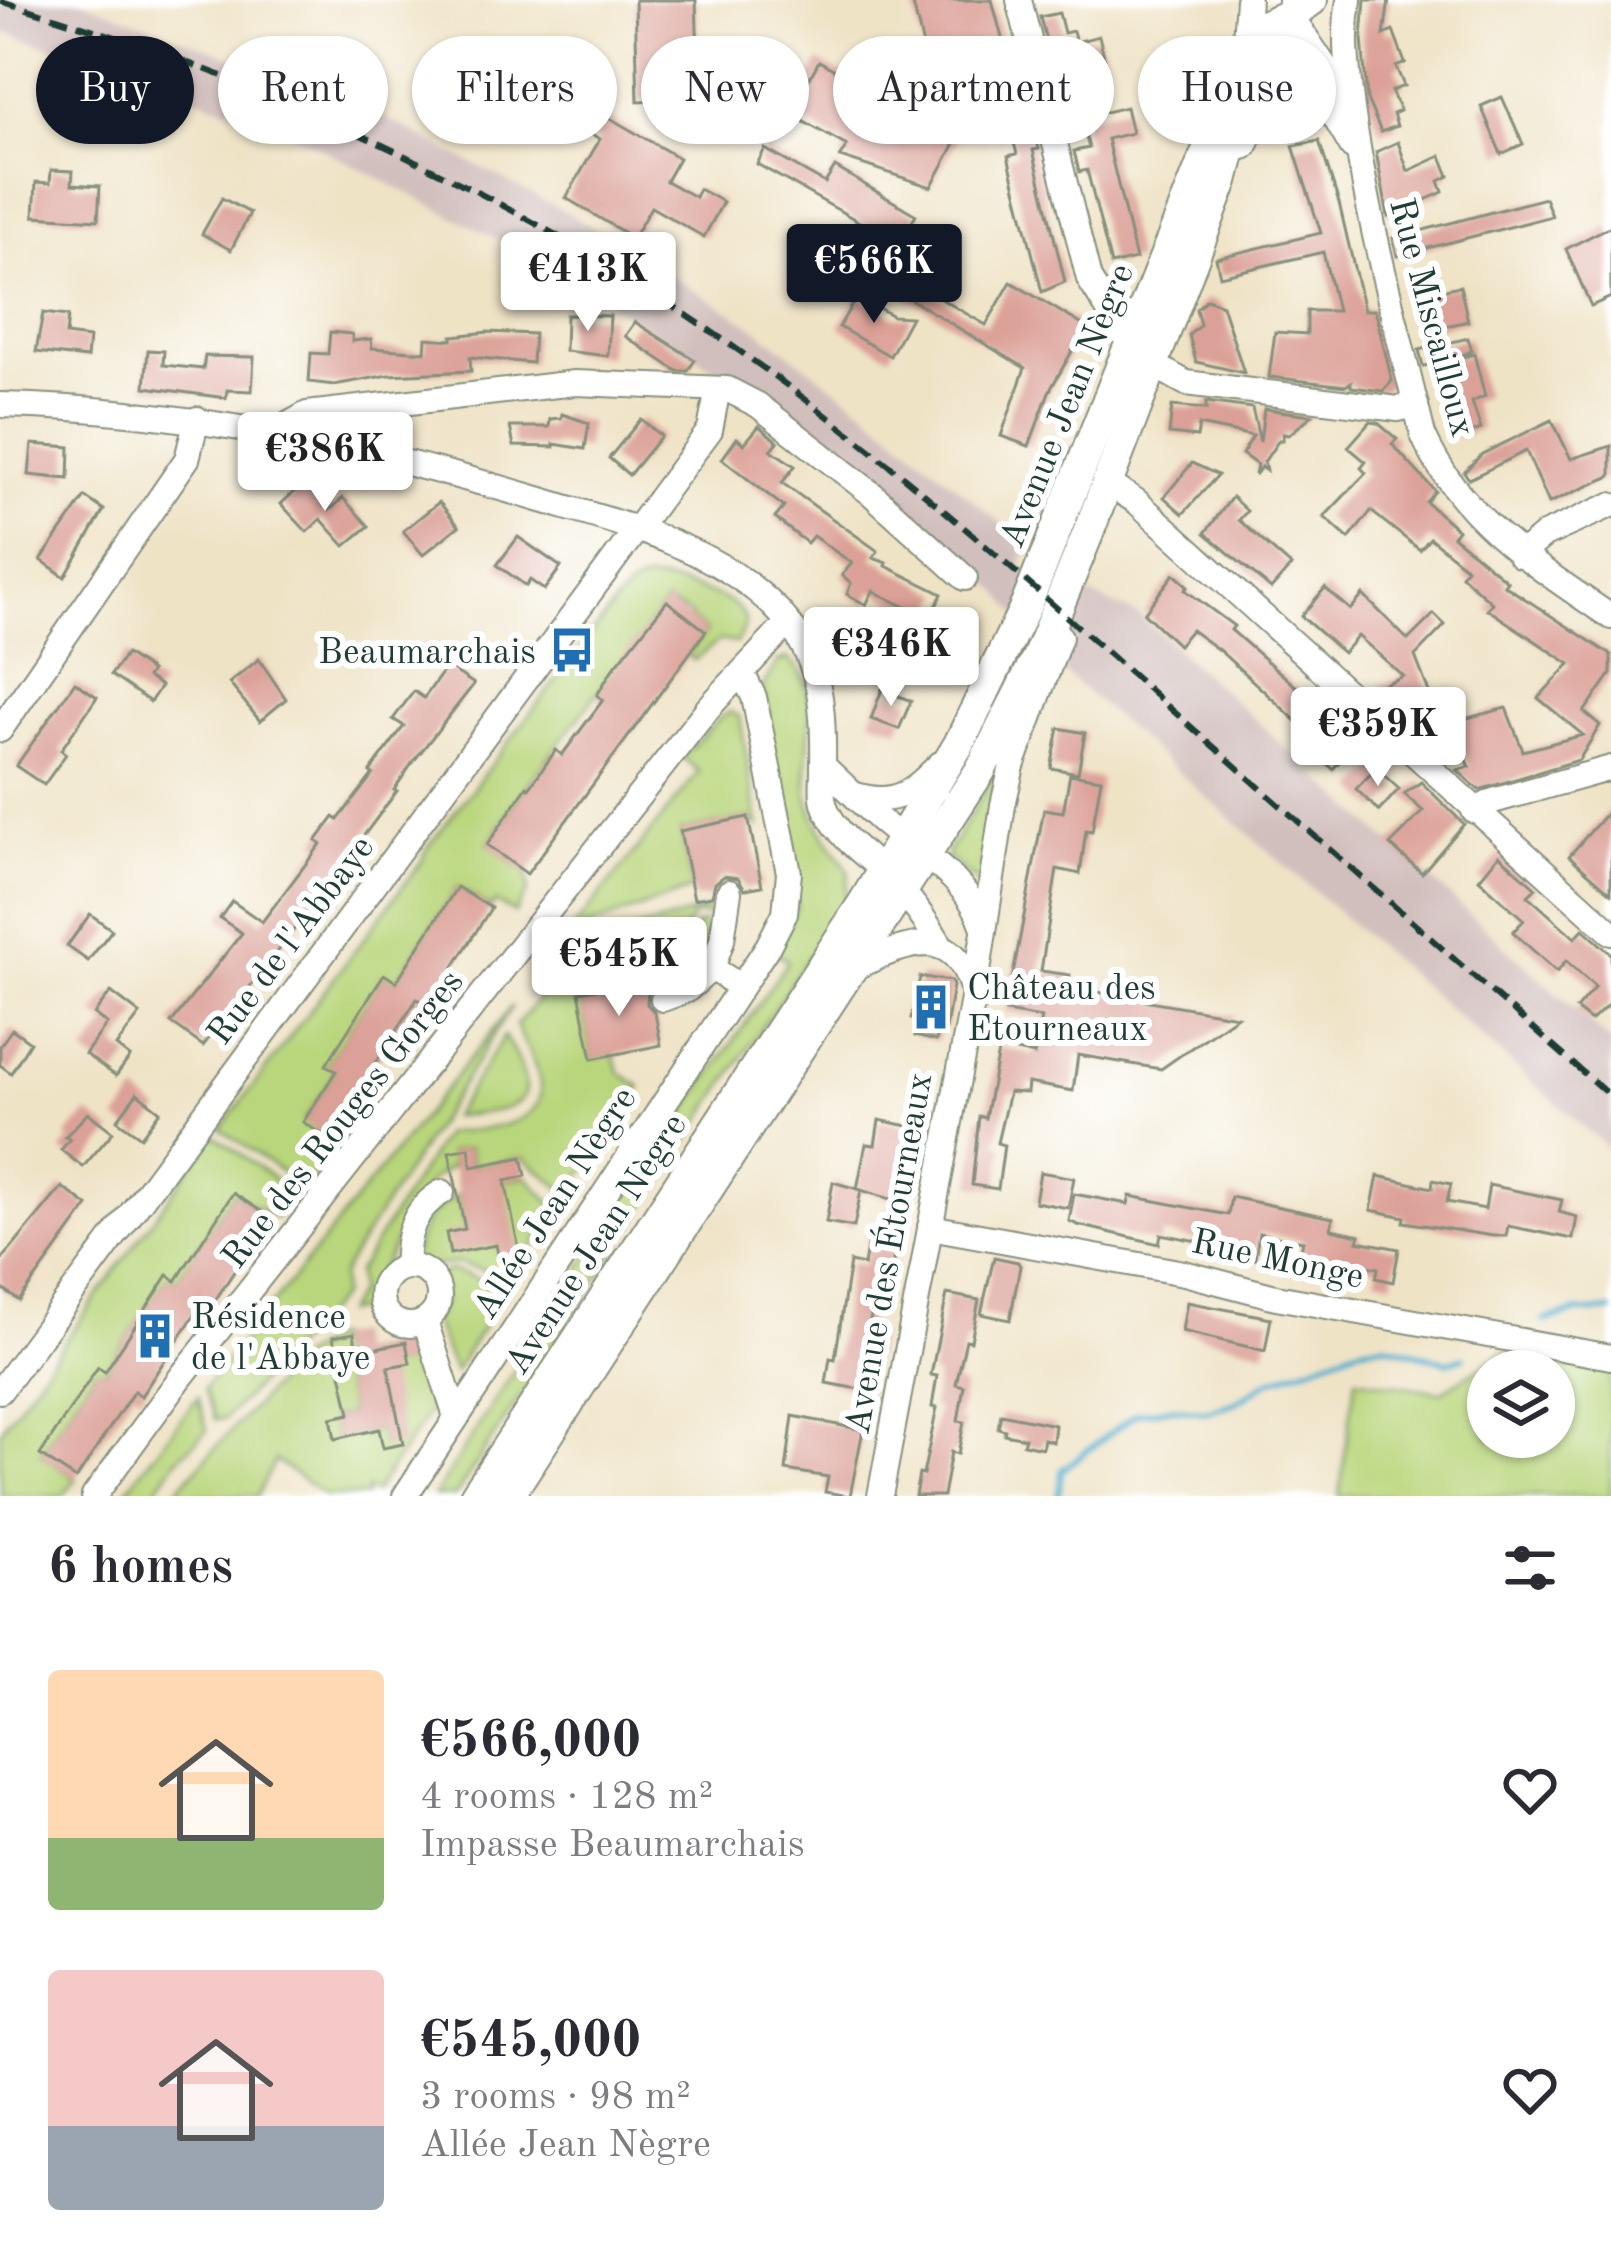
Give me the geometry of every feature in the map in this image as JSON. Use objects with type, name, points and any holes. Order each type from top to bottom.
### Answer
[{"type":"main road","name":"Avenue Jean Nègre","points":[[1223,181],[1236,128],[1267,44],[1294,2]]},
{"type":"main road","name":"Avenue Jean Nègre","points":[[1256,36],[1260,27],[1294,2]]},
{"type":"main road","name":"Avenue Jean Nègre","points":[[1292,36],[1294,2]]},
{"type":"main road","name":"Avenue Jean Nègre","points":[[914,846],[980,771],[1010,715],[1087,536],[1107,483],[1142,355],[1215,144]]},
{"type":"main road","name":"Avenue Jean Nègre","points":[[475,1496],[914,846],[1243,144]]},
{"type":"main road","name":"Avenue Jean Nègre","points":[[508,1496],[853,968],[892,881]]},
{"type":"street","points":[[1019,0],[1089,279],[1142,355],[1186,383],[1398,409],[1416,405]]},
{"type":"street","points":[[1245,36],[1248,0]]},
{"type":"street","points":[[1339,100],[1349,0]]},
{"type":"street","points":[[1294,2],[1329,44],[1339,100],[1355,142]]},
{"type":"street","points":[[1294,2],[1334,80],[1355,142]]},
{"type":"street","name":"Rue Miscailloux","points":[[1355,142],[1416,405],[1435,462],[1520,555],[1611,617]]},
{"type":"street","points":[[275,432],[307,414],[575,383],[740,393],[872,494],[965,578]]},
{"type":"street","name":"Rue de l'Abbaye","points":[[0,1391],[710,430],[718,389]]},
{"type":"street","points":[[0,405],[197,419],[378,454],[636,529],[736,574],[765,596],[788,623],[808,652],[820,682],[822,794],[827,813],[848,843],[892,881],[940,944],[956,955],[972,988]]},
{"type":"street","points":[[378,454],[385,406]]},
{"type":"street","points":[[0,730],[187,459],[197,419]]},
{"type":"street","points":[[1107,483],[1136,501],[1611,932]]},
{"type":"street","points":[[1520,555],[1544,536],[1611,506]]},
{"type":"street","name":"Avenue des Étourneaux","points":[[880,1496],[1012,766],[1078,591],[1087,536]]},
{"type":"street","name":"Rue des Rouges Gorges","points":[[94,1496],[181,1377],[709,706],[788,623]]},
{"type":"street","name":"Allée Jean Nègre","points":[[405,1496],[768,946],[785,913],[789,873],[754,697],[742,673]]},
{"type":"street","points":[[848,792],[878,801],[896,798],[920,784],[959,744]]},
{"type":"street","points":[[824,766],[973,899],[984,930]]},
{"type":"street","points":[[1474,812],[1492,801],[1611,768]]},
{"type":"street","points":[[663,999],[687,990],[712,968],[722,940],[729,892]]},
{"type":"street","points":[[853,968],[910,946],[940,944]]},
{"type":"street","points":[[712,968],[739,985]]},
{"type":"street","points":[[407,1268],[408,1235],[418,1213],[442,1192]]},
{"type":"street","name":"Rue Monge","points":[[930,1227],[1184,1273],[1276,1297],[1611,1357]]},
{"type":"street","points":[[407,1268],[424,1272],[436,1286],[437,1305],[425,1321],[416,1324],[397,1322],[384,1309],[381,1291],[384,1282],[407,1268]]},
{"type":"street","points":[[425,1321],[456,1417]]},
{"type":"shaded area","points":[[0,0],[81,0],[176,36],[36,36],[36,42],[0,31]]},
{"type":"shaded area","points":[[194,43],[218,52],[218,106],[194,96]]},
{"type":"shaded area","points":[[388,119],[412,132],[412,144],[435,144],[572,215],[750,324],[864,409],[1028,546],[1020,566],[1139,615],[1611,1042],[1611,1151],[1067,675],[999,592],[905,510],[756,390],[551,267],[313,144],[388,144]]},
{"type":"green space","points":[[646,580],[715,595],[738,609],[745,624],[736,643],[720,640],[694,660],[688,656],[706,631],[691,615],[666,602],[488,844],[527,874],[528,891],[515,913],[495,902],[491,908],[457,887],[396,982],[384,975],[327,1064],[336,1071],[303,1121],[341,1147],[303,1187],[221,1129],[425,851],[617,601],[630,587]]},
{"type":"green space","points":[[787,659],[806,687],[810,704],[808,796],[819,826],[849,871],[845,900],[455,1496],[434,1496],[592,1249],[788,961],[775,952],[797,907],[763,686],[777,662]]},
{"type":"green space","points":[[731,712],[740,717],[758,826],[748,818],[680,831],[692,889],[570,933],[699,772],[682,757]]},
{"type":"green space","points":[[1001,766],[982,887],[947,857]]},
{"type":"green space","points":[[718,906],[714,916],[694,915],[672,947],[640,965],[649,979],[579,992],[592,1058],[614,1054],[619,1072],[641,1087],[569,1194],[523,1157],[473,1167],[469,1148],[449,1152],[452,1166],[432,1179],[414,1205],[372,1286],[375,1308],[345,1312],[358,1291],[357,1272],[444,1134],[508,1124],[534,1108],[540,1096],[539,1079],[516,1025],[586,944]]},
{"type":"green space","points":[[697,924],[718,927],[713,952],[687,982],[667,985],[659,979],[657,971],[682,949]]},
{"type":"green space","points":[[512,1006],[348,1262],[341,1276],[341,1296],[225,1419],[215,1419],[204,1389]]},
{"type":"green space","points":[[504,1036],[524,1078],[520,1100],[495,1111],[452,1117]]},
{"type":"green space","points":[[214,1135],[295,1194],[276,1218],[233,1193],[176,1281],[168,1276],[105,1372],[97,1368],[40,1454],[76,1479],[63,1496],[1,1496],[0,1431]]},
{"type":"green space","points":[[526,1176],[557,1209],[523,1264],[491,1272],[457,1263],[425,1267],[414,1257],[423,1228],[448,1201],[458,1195],[465,1229],[450,1254],[505,1181]]},
{"type":"green space","points":[[451,1270],[485,1281],[517,1274],[454,1372],[434,1323],[444,1301],[438,1276]]},
{"type":"green space","points":[[402,1331],[422,1331],[439,1397],[374,1493],[367,1489],[366,1496],[325,1496],[275,1460],[257,1496],[171,1496],[299,1358],[333,1337],[350,1414],[331,1418],[335,1439],[379,1429],[383,1448],[388,1367],[410,1362]]},
{"type":"green space","points":[[1575,1364],[1611,1371],[1611,1496],[1339,1496],[1356,1378],[1441,1392],[1467,1376],[1467,1458],[1575,1458]]},
{"type":"green space","points":[[198,1397],[207,1430],[175,1462],[152,1496],[122,1496]]},
{"type":"building","points":[[635,0],[696,0],[697,36],[641,36],[638,101]]},
{"type":"building","points":[[912,0],[992,0],[1001,36],[921,36]]},
{"type":"building","points":[[1365,0],[1389,0],[1384,35],[1393,31],[1405,63],[1396,67],[1404,86],[1391,91],[1400,111],[1393,114],[1397,126],[1381,132],[1367,99],[1362,38]]},
{"type":"building","points":[[1059,13],[1064,33],[1073,31],[1074,36],[1045,36],[1040,17]]},
{"type":"building","points":[[819,61],[833,69],[833,138],[809,125],[809,79]]},
{"type":"building","points":[[1502,97],[1523,144],[1501,154],[1481,106]]},
{"type":"building","points":[[1126,107],[1132,133],[1114,137],[1114,110]]},
{"type":"building","points":[[617,122],[641,136],[641,144],[655,144],[679,158],[666,181],[695,197],[699,189],[723,202],[704,237],[651,207],[633,238],[566,198],[597,144],[617,144]]},
{"type":"building","points":[[1398,142],[1408,171],[1441,156],[1449,176],[1439,181],[1443,192],[1388,216],[1376,152]]},
{"type":"building","points":[[843,144],[955,144],[931,187],[840,157],[847,146]]},
{"type":"building","points":[[1014,144],[1038,144],[1039,149],[1033,150],[1065,282],[1042,292],[1008,156],[1017,154]]},
{"type":"building","points":[[1088,144],[1108,144],[1136,259],[1111,265],[1087,170],[1079,172],[1074,151],[1089,148]]},
{"type":"building","points":[[1320,144],[1364,310],[1375,310],[1392,381],[1383,391],[1351,387],[1351,382],[1346,386],[1269,377],[1275,332],[1307,334],[1307,311],[1337,311],[1323,252],[1220,276],[1216,258],[1321,233],[1293,146]]},
{"type":"building","points":[[765,149],[825,183],[835,167],[916,215],[909,227],[919,233],[909,250],[757,164]]},
{"type":"building","points":[[51,170],[73,171],[72,184],[100,186],[98,220],[34,216],[36,182],[50,183]]},
{"type":"building","points":[[222,198],[250,213],[231,250],[202,234]]},
{"type":"building","points":[[1545,198],[1552,216],[1397,256],[1393,238]]},
{"type":"building","points":[[1611,226],[1611,297],[1591,306],[1566,249]]},
{"type":"building","points":[[905,278],[986,325],[1011,282],[1091,330],[1079,348],[1075,346],[1049,392],[1029,446],[1001,436],[1025,368],[897,291]]},
{"type":"building","points":[[1460,286],[1468,321],[1433,329],[1425,293]]},
{"type":"building","points":[[857,296],[893,316],[911,317],[890,356],[839,327]]},
{"type":"building","points":[[1207,299],[1222,305],[1244,373],[1196,362],[1189,335],[1200,325],[1196,309]]},
{"type":"building","points":[[43,313],[68,316],[66,335],[89,338],[87,358],[36,352]]},
{"type":"building","points":[[566,315],[610,316],[608,356],[565,351]]},
{"type":"building","points":[[635,322],[695,360],[688,371],[677,371],[625,336]]},
{"type":"building","points":[[330,332],[352,334],[352,341],[371,339],[372,348],[425,352],[426,338],[452,340],[452,336],[488,332],[534,334],[532,363],[470,357],[471,371],[389,375],[334,385],[309,382],[311,353],[328,354]]},
{"type":"building","points":[[1468,338],[1472,351],[1451,360],[1474,354],[1485,396],[1472,402],[1481,429],[1458,438],[1436,364],[1423,366],[1419,350]]},
{"type":"building","points":[[148,350],[164,351],[163,365],[203,369],[205,356],[254,357],[252,391],[227,390],[226,398],[145,387]]},
{"type":"building","points":[[1206,402],[1252,408],[1260,442],[1264,409],[1312,415],[1289,435],[1283,434],[1264,462],[1266,471],[1261,467],[1255,475],[1257,465],[1242,454],[1253,436],[1199,425],[1197,437],[1169,434],[1172,406],[1206,409]]},
{"type":"building","points":[[562,414],[589,423],[585,449],[554,444],[514,446],[510,427],[549,427],[550,419]]},
{"type":"building","points":[[641,419],[661,436],[629,475],[609,458]]},
{"type":"building","points":[[1552,420],[1571,459],[1611,446],[1611,476],[1549,503],[1526,451],[1469,479],[1464,472],[1482,454]]},
{"type":"building","points":[[1370,422],[1397,439],[1392,444],[1435,491],[1426,502],[1458,530],[1453,536],[1507,581],[1504,585],[1611,655],[1611,674],[1584,712],[1600,725],[1579,760],[1479,790],[1457,770],[1470,767],[1455,734],[1464,731],[1460,720],[1506,708],[1523,751],[1583,735],[1538,698],[1570,664],[1487,609],[1492,603],[1461,575],[1467,568],[1430,538],[1420,550],[1371,511],[1349,539],[1324,517],[1366,473],[1361,468],[1366,462],[1348,447]]},
{"type":"building","points":[[759,426],[778,442],[771,450],[795,466],[782,483],[878,551],[873,558],[942,594],[930,619],[873,591],[866,605],[847,594],[851,583],[842,575],[852,563],[813,536],[807,543],[775,518],[784,507],[722,459],[737,438],[744,444]]},
{"type":"building","points":[[32,444],[70,447],[69,479],[29,475]]},
{"type":"building","points":[[1192,463],[1218,475],[1183,514],[1164,497]]},
{"type":"building","points":[[305,482],[330,510],[343,498],[369,526],[345,546],[321,519],[307,532],[281,504]]},
{"type":"building","points":[[85,497],[104,510],[65,577],[41,560]]},
{"type":"building","points":[[1232,497],[1247,511],[1239,520],[1291,566],[1271,589],[1205,533]]},
{"type":"building","points":[[439,502],[459,526],[423,555],[403,531]]},
{"type":"building","points":[[518,537],[561,567],[544,590],[530,580],[526,586],[497,565]]},
{"type":"building","points":[[1174,574],[1188,586],[1185,590],[1234,626],[1231,630],[1354,744],[1333,769],[1306,745],[1314,737],[1220,651],[1191,630],[1178,645],[1144,613]]},
{"type":"building","points":[[1325,588],[1350,610],[1363,595],[1408,640],[1434,614],[1445,625],[1415,656],[1436,710],[1429,702],[1393,712],[1377,698],[1384,694],[1380,686],[1403,676],[1358,636],[1343,653],[1301,616]]},
{"type":"building","points":[[667,601],[706,631],[527,874],[487,845],[527,786],[556,750],[562,755],[603,700],[597,695],[612,670]]},
{"type":"building","points":[[126,654],[151,671],[147,677],[161,686],[150,702],[111,675]]},
{"type":"building","points":[[259,659],[286,699],[260,721],[229,683]]},
{"type":"building","points":[[447,666],[474,684],[203,1046],[171,1023],[242,933],[220,918],[232,901],[262,922],[321,844],[316,841],[334,817],[338,820],[404,726],[393,719],[414,691],[424,698]]},
{"type":"building","points":[[75,682],[97,697],[44,785],[16,766]]},
{"type":"building","points":[[882,689],[911,701],[899,729],[871,719]]},
{"type":"building","points":[[1059,728],[1085,733],[1078,773],[1051,768]]},
{"type":"building","points":[[1376,768],[1399,789],[1379,811],[1356,789]]},
{"type":"building","points":[[1070,774],[1101,779],[1092,831],[1086,830],[1080,874],[1057,869],[1041,971],[1070,975],[1068,987],[1237,1016],[1161,1069],[1078,1055],[1073,1091],[1028,1083],[1027,1093],[1009,1092],[997,1143],[1004,1145],[998,1189],[972,1185],[979,1116],[985,1118],[999,1047],[1034,1055],[1041,1018],[1006,1012],[1044,809],[1063,812]]},
{"type":"building","points":[[1421,782],[1464,824],[1422,873],[1390,845],[1423,811],[1404,794]]},
{"type":"building","points":[[1611,808],[1611,893],[1569,856]]},
{"type":"building","points":[[748,817],[762,886],[745,889],[738,878],[724,876],[715,883],[712,896],[694,899],[680,831]]},
{"type":"building","points":[[1499,855],[1536,888],[1528,896],[1575,938],[1583,929],[1611,954],[1611,1002],[1591,1021],[1576,1009],[1595,987],[1566,961],[1557,972],[1513,932],[1524,920],[1479,879]]},
{"type":"building","points":[[457,887],[491,908],[428,1006],[417,999],[365,1080],[378,1089],[341,1147],[303,1122],[336,1071],[326,1065],[384,974],[396,982]]},
{"type":"building","points":[[90,914],[112,930],[88,961],[67,946]]},
{"type":"building","name":"Château des Etourneaux","points":[[920,977],[951,981],[953,986],[946,1028],[940,1027],[936,1041],[915,1036],[918,1020],[911,1019]]},
{"type":"building","points":[[649,979],[647,1004],[655,1013],[661,1045],[592,1059],[579,992]]},
{"type":"building","points":[[111,992],[140,1014],[116,1046],[130,1057],[116,1076],[85,1054],[107,1024],[94,1014]]},
{"type":"building","points":[[12,1029],[30,1042],[11,1073],[0,1065],[0,1046]]},
{"type":"building","points":[[137,1093],[160,1111],[141,1137],[117,1120]]},
{"type":"building","points":[[88,1113],[113,1132],[83,1167],[61,1150],[70,1139],[65,1137]]},
{"type":"building","points":[[879,1120],[918,1128],[904,1203],[857,1189],[866,1144],[875,1145]]},
{"type":"building","points":[[469,1148],[472,1167],[522,1157],[526,1176],[505,1181],[521,1259],[500,1263],[496,1245],[450,1254],[446,1233],[465,1229],[449,1152]]},
{"type":"building","points":[[1040,1172],[1074,1178],[1068,1208],[1035,1202]]},
{"type":"building","points":[[1378,1176],[1432,1188],[1433,1180],[1451,1184],[1447,1202],[1485,1209],[1489,1185],[1562,1200],[1559,1212],[1577,1217],[1573,1239],[1508,1226],[1506,1236],[1493,1236],[1404,1222],[1405,1217],[1371,1210]]},
{"type":"building","points":[[833,1182],[861,1190],[854,1227],[826,1222]]},
{"type":"building","points":[[62,1187],[88,1206],[19,1301],[0,1287],[0,1262]]},
{"type":"building","name":"Résidence de l'Abbaye","points":[[233,1193],[270,1217],[212,1305],[205,1299],[141,1396],[134,1391],[76,1479],[40,1455],[98,1367],[105,1372],[168,1275],[176,1281]]},
{"type":"building","points":[[1074,1194],[1128,1204],[1130,1196],[1228,1215],[1231,1197],[1333,1218],[1331,1229],[1360,1235],[1358,1241],[1399,1249],[1393,1282],[1376,1278],[1378,1268],[1300,1254],[1303,1241],[1259,1233],[1255,1259],[1161,1234],[1159,1244],[1078,1225],[1069,1221]]},
{"type":"building","points":[[870,1230],[898,1235],[886,1297],[875,1295],[868,1331],[880,1333],[869,1391],[826,1383],[830,1358],[835,1359],[850,1262],[864,1265]]},
{"type":"building","points":[[994,1257],[1020,1266],[1010,1320],[981,1314]]},
{"type":"building","points":[[947,1294],[979,1300],[956,1384],[964,1386],[958,1421],[964,1422],[958,1454],[951,1452],[943,1496],[915,1496],[937,1408],[932,1407],[937,1376],[931,1375]]},
{"type":"building","points":[[1187,1302],[1271,1318],[1265,1351],[1182,1331]]},
{"type":"building","points":[[354,1333],[357,1352],[406,1342],[410,1363],[388,1367],[403,1444],[383,1448],[379,1429],[335,1439],[331,1418],[350,1414],[333,1337]]},
{"type":"building","points":[[1001,1414],[1055,1425],[1053,1442],[1044,1439],[1042,1448],[1004,1434],[998,1428]]},
{"type":"building","points":[[793,1416],[863,1430],[850,1496],[825,1492],[828,1477],[786,1470]]},
{"type":"waterway","points":[[1544,1321],[1577,1312],[1611,1311]]},
{"type":"waterway","points":[[1058,1496],[1062,1470],[1137,1413],[1171,1408],[1205,1412],[1235,1403],[1269,1381],[1359,1348],[1383,1344],[1448,1362],[1464,1357]]},
{"type":"railway","points":[[0,1],[167,55],[410,158],[565,240],[706,328],[834,421],[957,522],[1611,1097]]},
{"type":"place","name":"Beaumarchais","points":[[572,650]]},
{"type":"place","name":"Château des Etourneaux","points":[[931,1007]]},
{"type":"place","name":"Résidence de l'Abbaye","points":[[155,1336]]}]
